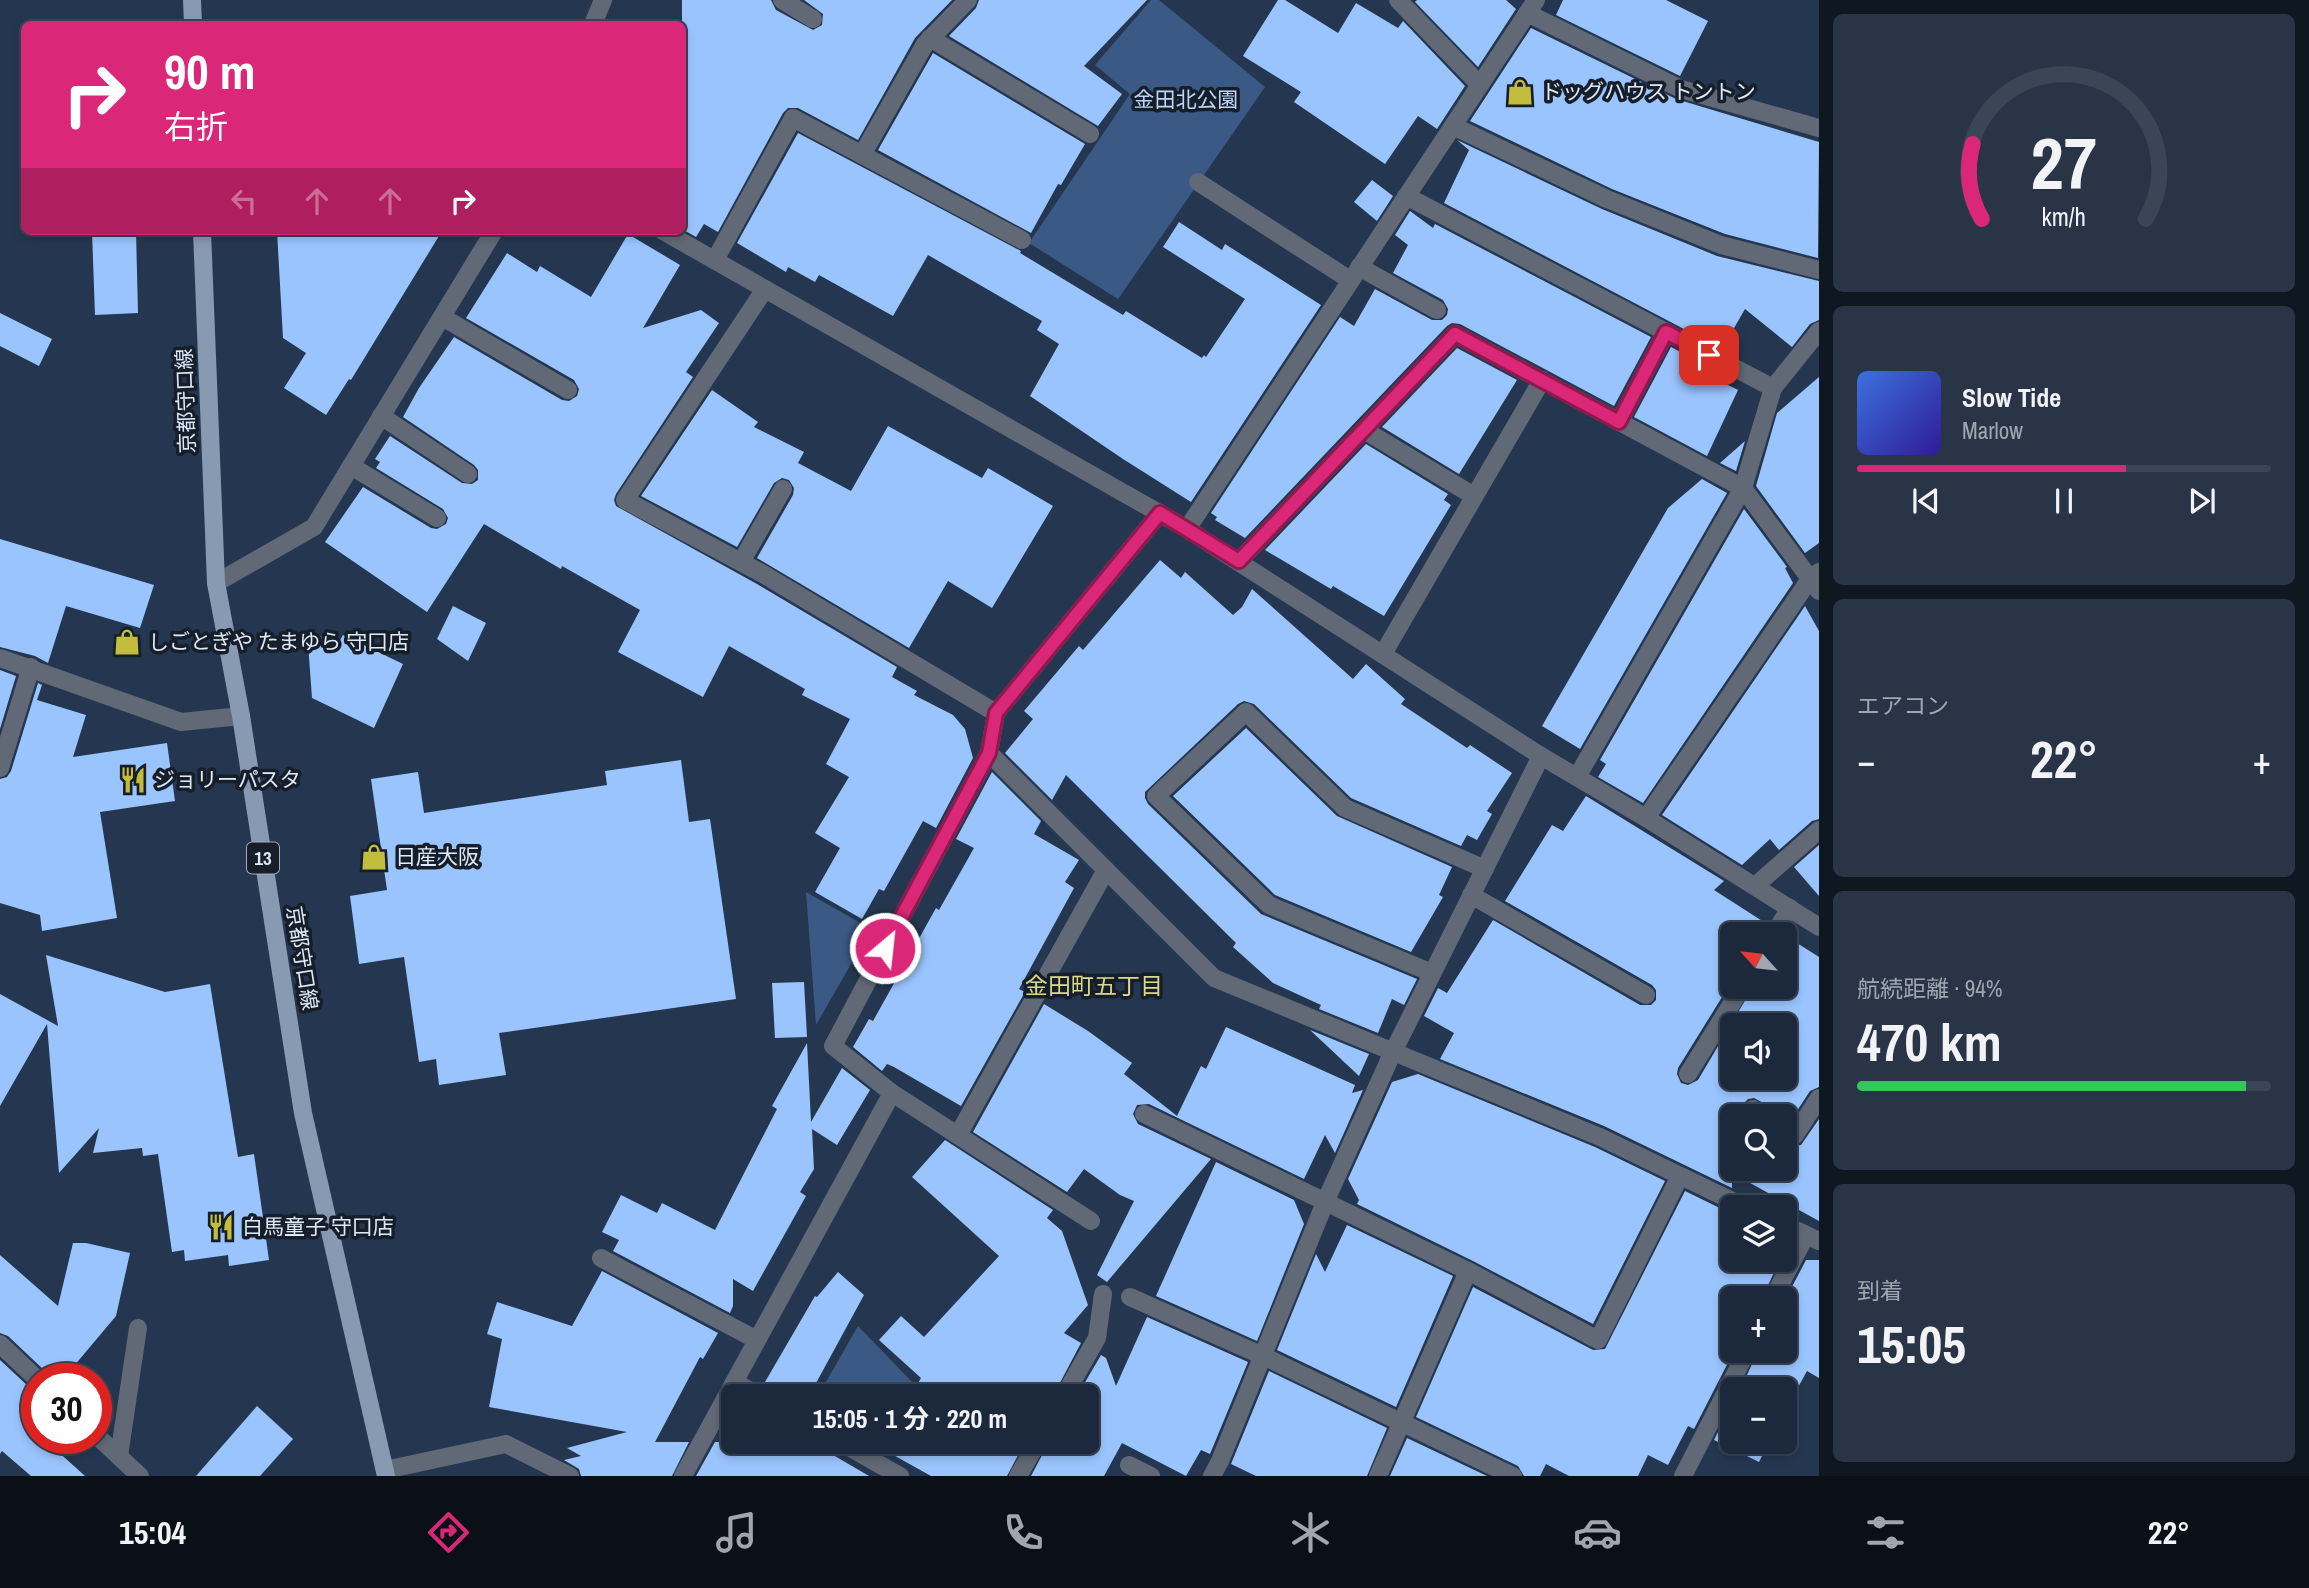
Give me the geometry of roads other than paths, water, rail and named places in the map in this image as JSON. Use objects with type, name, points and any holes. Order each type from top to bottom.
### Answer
[{"type":"main road","points":[[192,0],[193,21]]},
{"type":"main road","name":"京都守口線","points":[[202,235],[216,583],[241,716],[303,1113],[386,1473]]},
{"type":"street","points":[[594,21],[603,0]]},
{"type":"street","points":[[782,0],[813,19]]},
{"type":"street","points":[[862,155],[925,44],[968,0]]},
{"type":"street","points":[[1398,0],[1480,85]]},
{"type":"street","points":[[1187,529],[1532,7],[1681,89],[1819,128]]},
{"type":"street","points":[[930,38],[1090,134]]},
{"type":"street","points":[[715,260],[793,118],[1022,240]]},
{"type":"street","points":[[1453,126],[1606,199],[1721,245],[1819,270]]},
{"type":"street","points":[[1199,183],[1355,274],[1437,310]]},
{"type":"street","points":[[1406,196],[1773,388]]},
{"type":"street","points":[[216,583],[314,527],[493,235]]},
{"type":"street","points":[[670,235],[1187,529],[1541,756],[1817,923]]},
{"type":"street","points":[[765,289],[625,500],[741,562],[996,713]]},
{"type":"street","points":[[442,317],[568,390]]},
{"type":"street","points":[[1577,778],[1743,488],[1773,388],[1819,331]]},
{"type":"street","points":[[1619,422],[1666,332]]},
{"type":"street","points":[[1239,561],[1455,334],[1743,488],[1816,581],[1646,818]]},
{"type":"street","points":[[1382,654],[1542,380]]},
{"type":"street","points":[[381,416],[468,474]]},
{"type":"street","points":[[1364,430],[1474,496]]},
{"type":"street","points":[[351,466],[437,518]]},
{"type":"street","points":[[741,562],[783,489]]},
{"type":"street","points":[[1091,1221],[892,1093],[833,1046],[989,753],[996,713],[1160,513]]},
{"type":"street","points":[[0,658],[181,722],[241,716]]},
{"type":"street","points":[[0,768],[31,667]]},
{"type":"street","points":[[1433,973],[1269,905],[1156,796],[1246,712],[1345,808],[1485,869]]},
{"type":"street","points":[[989,753],[1214,978],[1392,1054],[1600,1137],[1720,1195]]},
{"type":"street","points":[[1212,1476],[1326,1200],[1392,1054],[1541,756]]},
{"type":"street","points":[[1755,886],[1819,830]]},
{"type":"street","points":[[958,1135],[1105,870]]},
{"type":"street","points":[[1471,895],[1646,995]]},
{"type":"street","points":[[1781,922],[1790,908]]},
{"type":"street","points":[[1688,1074],[1735,999]]},
{"type":"street","points":[[683,1476],[892,1093]]},
{"type":"street","points":[[1797,1131],[1819,1098]]},
{"type":"street","points":[[1144,1114],[1326,1200],[1598,1340],[1680,1176]]},
{"type":"street","points":[[1781,1286],[1812,1238]]},
{"type":"street","points":[[601,1258],[757,1340]]},
{"type":"street","points":[[1378,1476],[1468,1271]]},
{"type":"street","points":[[1071,1384],[1097,1338],[1104,1294]]},
{"type":"street","points":[[1130,1297],[1263,1356],[1513,1476]]},
{"type":"street","points":[[119,1456],[138,1328]]},
{"type":"street","points":[[0,1345],[21,1364]]},
{"type":"street","points":[[1683,1476],[1741,1363]]},
{"type":"street","points":[[734,1382],[738,1384]]},
{"type":"street","points":[[386,1473],[506,1444],[570,1476]]},
{"type":"street","points":[[112,1450],[140,1476]]},
{"type":"street","points":[[861,1454],[900,1476]]},
{"type":"street","points":[[1018,1476],[1031,1454]]},
{"type":"street","points":[[1129,1465],[1151,1476]]},
{"type":"place","name":"ドッグハウス トントン","points":[[1520,92]]},
{"type":"place","name":"しごとぎや たまゆら 守口店","points":[[127,642]]},
{"type":"place","name":"ジョリーパスタ","points":[[133,780]]},
{"type":"place","name":"日産大阪","points":[[374,857]]},
{"type":"place","name":"白馬童子 守口店","points":[[221,1227]]},
{"type":"district","name":"金田町五丁目","points":[[1094,986]]},
{"type":"park label","name":"金田北公園","points":[[1186,100]]}]
